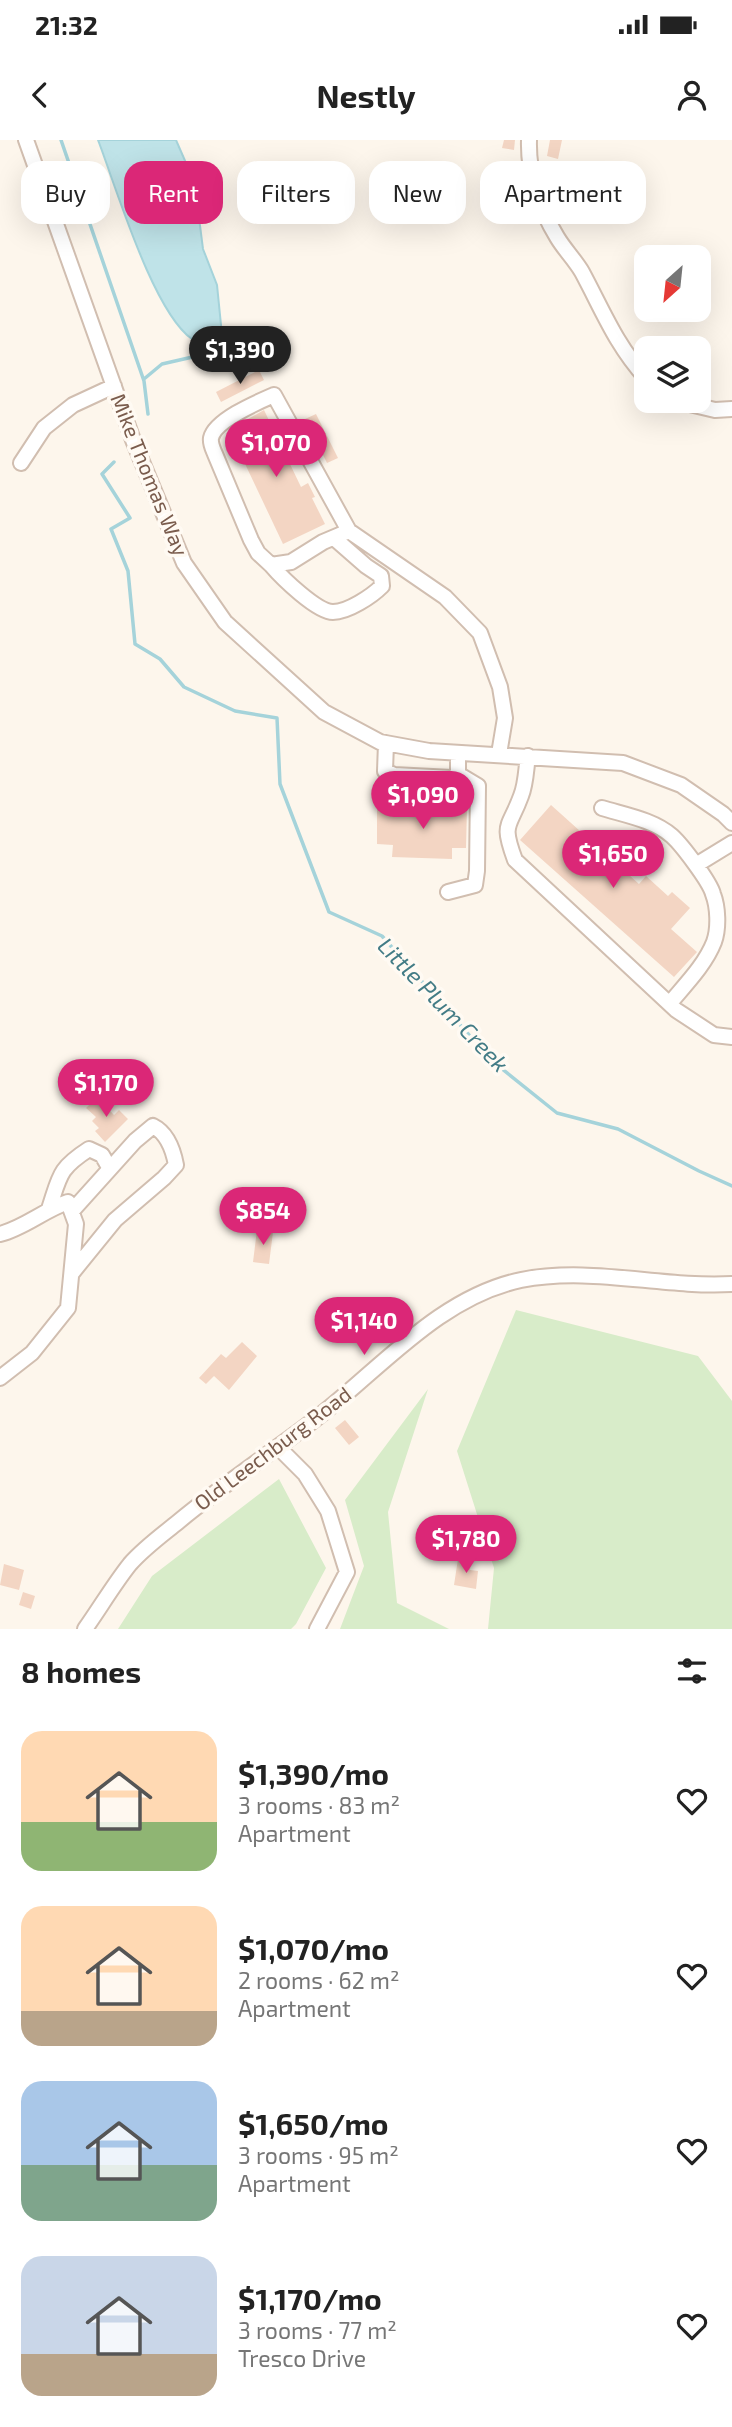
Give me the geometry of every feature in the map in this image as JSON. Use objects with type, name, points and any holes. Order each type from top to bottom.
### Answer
[{"type":"street","name":"Mike Thomas Way","points":[[26,140],[133,440],[184,563],[225,622],[324,712],[386,743],[429,751],[623,763],[681,785],[732,823]]},
{"type":"street","points":[[529,140],[530,170],[546,216],[580,269],[624,353],[634,364]]},
{"type":"street","points":[[21,463],[44,428],[73,405],[114,386]]},
{"type":"street","points":[[334,538],[380,576],[383,586],[372,597],[336,612],[326,611],[285,582],[271,565],[264,561],[251,540],[211,444],[215,430],[256,402],[274,395],[349,531],[445,597],[480,633],[500,687],[505,719],[499,754]]},
{"type":"street","points":[[711,409],[732,409]]},
{"type":"street","points":[[271,565],[291,562],[349,531]]},
{"type":"street","points":[[386,743],[385,771],[394,775],[452,778],[458,774]]},
{"type":"street","points":[[458,753],[458,774]]},
{"type":"street","points":[[527,756],[522,794],[509,820],[506,837],[515,860],[670,1003],[714,1035],[732,1038]]},
{"type":"street","points":[[448,892],[475,885],[477,871],[478,786],[458,774]]},
{"type":"street","points":[[603,808],[644,820],[672,836],[696,865],[713,892],[717,926],[714,942],[699,968],[670,1003]]},
{"type":"street","points":[[696,865],[732,843]]},
{"type":"street","points":[[72,1211],[135,1140],[153,1126],[162,1131],[174,1152],[176,1165],[116,1220],[72,1273]]},
{"type":"street","points":[[49,1209],[59,1174],[74,1158],[89,1149],[102,1155],[110,1169]]},
{"type":"street","points":[[0,1234],[68,1202],[76,1224],[68,1308],[32,1353],[0,1378]]},
{"type":"street","name":"Old Leechburg Road","points":[[85,1629],[131,1564],[158,1538],[224,1484],[308,1426],[443,1314],[481,1292],[521,1280],[563,1274],[678,1283],[732,1284]]},
{"type":"street","points":[[278,1447],[305,1474],[328,1511],[347,1572],[317,1629]]},
{"type":"green space","points":[[516,1310],[698,1356],[732,1401],[732,1629],[488,1629],[494,1568],[457,1451]]},
{"type":"green space","points":[[428,1389],[388,1512],[397,1603],[449,1629],[340,1629],[364,1566],[345,1500]]},
{"type":"green space","points":[[279,1479],[326,1568],[291,1629],[118,1629],[152,1576]]},
{"type":"water","points":[[98,140],[176,140],[185,161],[124,161],[124,213],[110,174],[110,161],[105,161]]},
{"type":"water","points":[[128,224],[200,224],[203,249],[217,285],[222,335],[212,341],[196,341],[178,325],[163,303]]},
{"type":"building","points":[[504,140],[515,140],[514,150],[502,148]]},
{"type":"building","points":[[550,140],[562,140],[558,159],[547,156]]},
{"type":"building","points":[[259,370],[264,380],[221,402],[216,392]]},
{"type":"building","points":[[264,410],[301,487],[308,483],[325,524],[283,544],[229,430]]},
{"type":"building","points":[[316,414],[338,458],[327,463],[305,419]]},
{"type":"building","points":[[551,805],[639,884],[646,876],[668,896],[672,892],[690,908],[671,929],[697,952],[674,977],[520,840]]},
{"type":"building","points":[[425,806],[467,807],[466,848],[452,848],[452,859],[392,857],[393,845],[377,844],[377,808],[425,809]]},
{"type":"building","points":[[97,1097],[114,1115],[119,1110],[128,1119],[105,1142],[95,1131],[99,1128],[92,1121],[96,1117],[86,1108]]},
{"type":"building","points":[[257,1230],[273,1232],[269,1264],[253,1262]]},
{"type":"building","points":[[242,1342],[257,1356],[229,1390],[214,1376],[206,1384],[199,1378],[221,1354],[226,1358]]},
{"type":"building","points":[[345,1420],[359,1437],[349,1445],[335,1428]]},
{"type":"building","points":[[458,1559],[471,1561],[470,1570],[478,1571],[476,1589],[454,1585]]},
{"type":"building","points":[[4,1564],[24,1570],[19,1590],[0,1585]]},
{"type":"building","points":[[23,1592],[35,1596],[31,1609],[19,1605]]},
{"type":"waterway","name":"Little Plum Creek","points":[[61,140],[144,381],[148,414]]},
{"type":"waterway","points":[[144,379],[162,364],[210,353],[215,340]]},
{"type":"waterway","name":"Little Plum Creek","points":[[114,462],[102,474],[130,518],[111,529],[128,571],[135,644],[160,659],[184,687],[235,711],[277,718],[280,784],[329,912],[382,936],[491,1060],[557,1113],[618,1129],[732,1186]]}]
